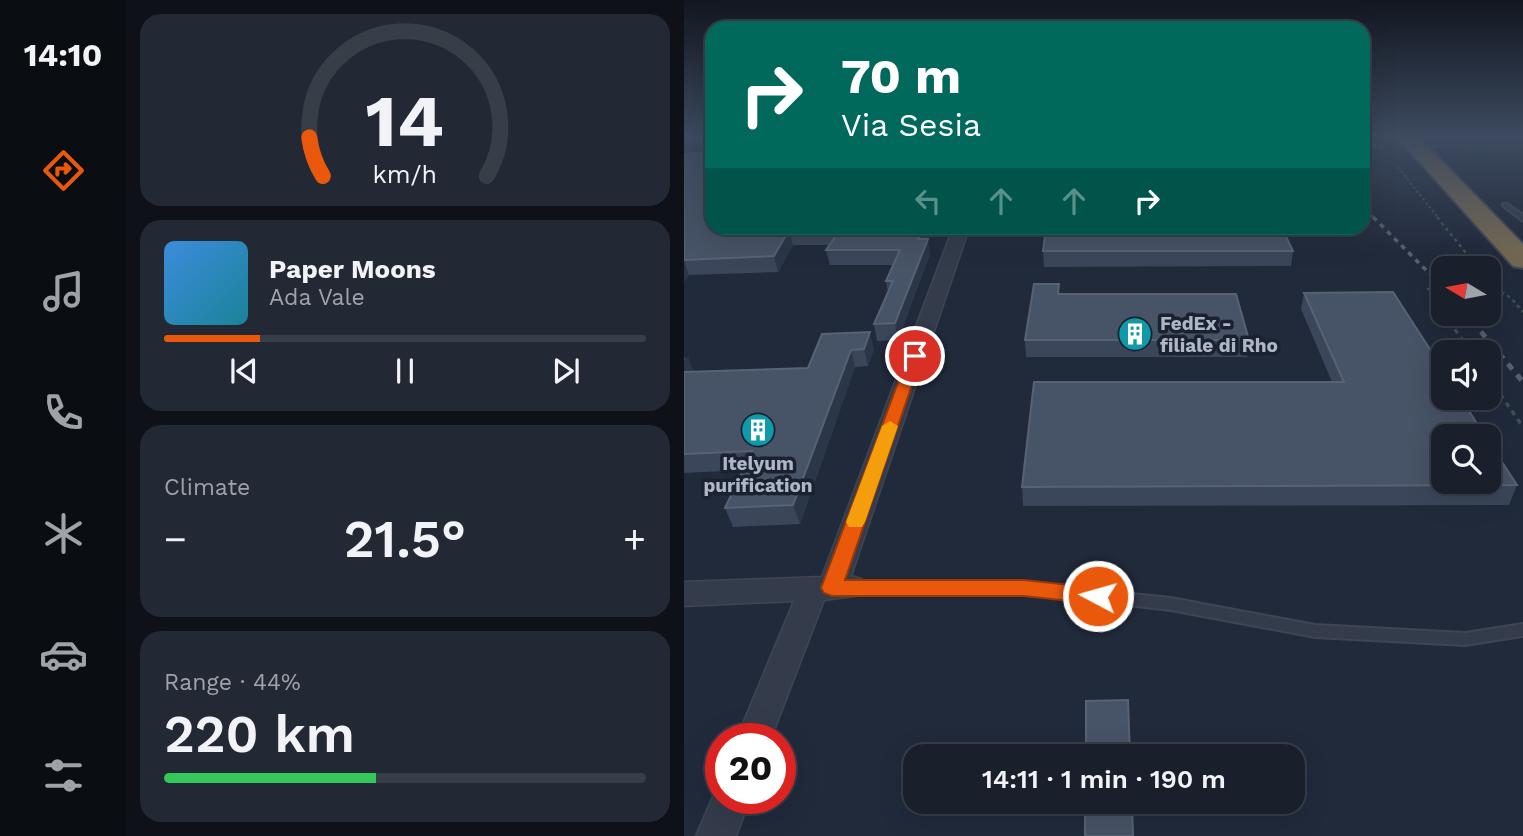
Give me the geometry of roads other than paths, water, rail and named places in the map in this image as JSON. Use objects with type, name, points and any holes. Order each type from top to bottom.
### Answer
[{"type":"highway","points":[[1434,175],[1523,260]]},
{"type":"highway","points":[[1487,188],[1517,216]]},
{"type":"street","points":[[763,723],[832,588],[958,235]]},
{"type":"street","points":[[684,594],[832,588]]},
{"type":"street","points":[[716,836],[725,814]]},
{"type":"lane","points":[[832,588],[1024,588],[1171,604],[1315,631],[1465,639],[1523,629]]},
{"type":"railway","points":[[1370,214],[1431,275]]},
{"type":"railway","points":[[1476,326],[1523,382]]},
{"type":"place","name":"FedEx - filiale di Rho","points":[[1135,334]]},
{"type":"place","name":"Itelyum purification","points":[[758,430]]}]
